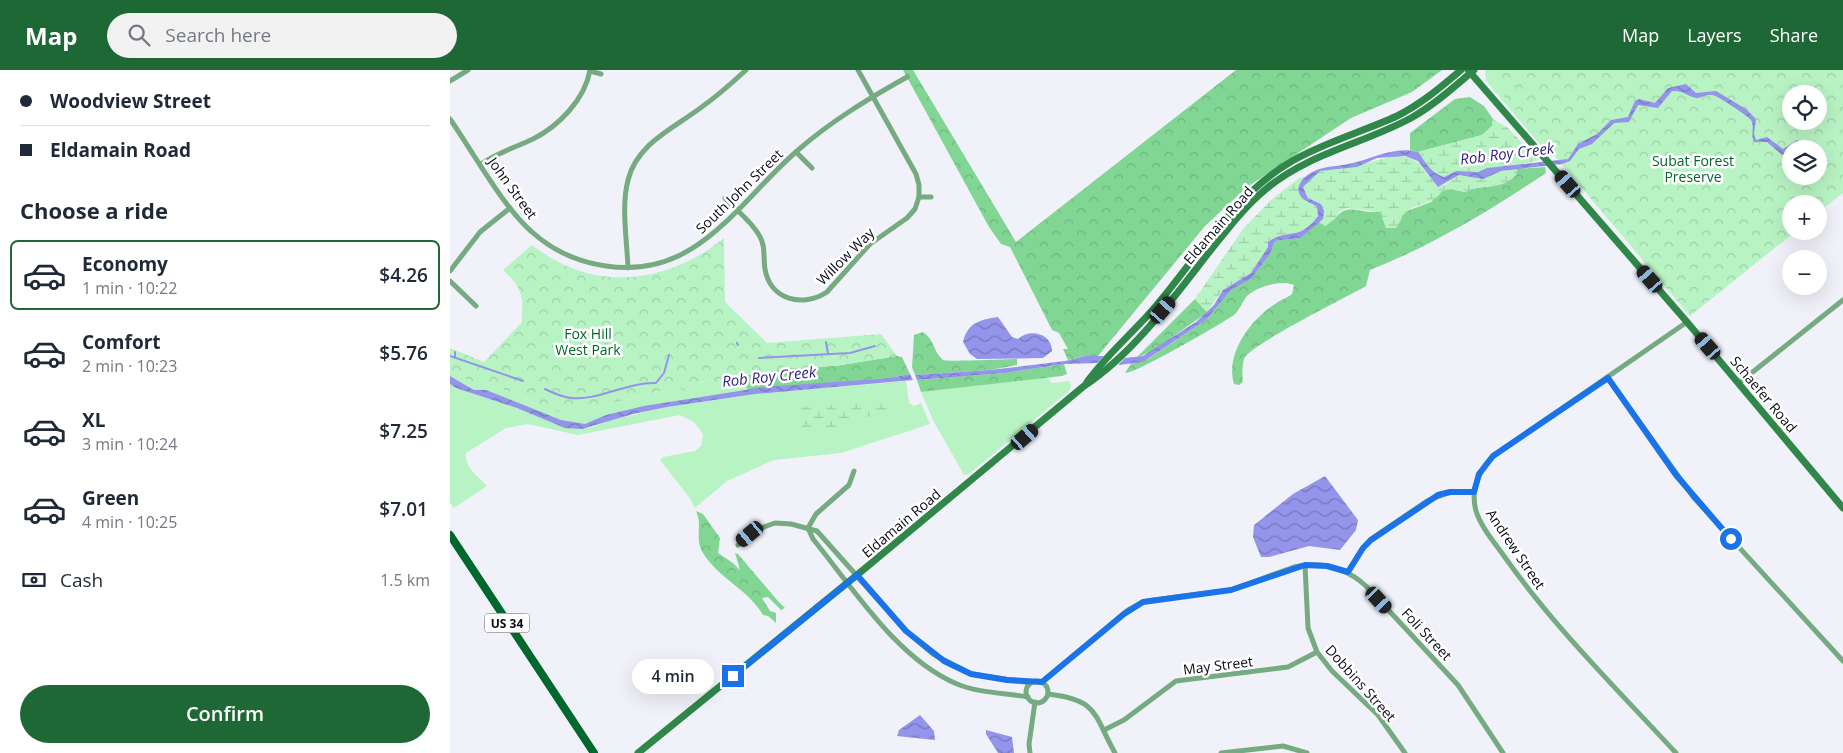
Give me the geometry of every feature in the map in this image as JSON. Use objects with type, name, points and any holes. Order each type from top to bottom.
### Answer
[{"type":"main road","name":"Eldamain Road","points":[[1084,386],[1096,369],[1154,308],[1252,190],[1292,161],[1318,148],[1398,115],[1432,95],[1461,70]]},
{"type":"main road","name":"Eldamain Road","points":[[638,753],[857,575],[1084,386],[1102,374],[1137,338],[1244,210],[1278,180],[1309,160],[1411,118],[1438,100],[1471,71]]},
{"type":"main road","name":"Schaefer Road","points":[[1471,71],[1740,383],[1843,508]]},
{"type":"main road","name":"US 34","points":[[450,535],[594,753]]},
{"type":"street","points":[[450,82],[468,70]]},
{"type":"street","points":[[628,268],[626,191],[630,173],[635,163],[657,138],[712,99],[746,70]]},
{"type":"street","points":[[858,70],[916,174],[919,185],[919,197],[931,197]]},
{"type":"street","points":[[481,164],[504,150],[534,138],[549,128],[579,100],[585,89],[590,71],[601,74]]},
{"type":"street","name":"South John Street","points":[[570,257],[595,265],[628,268],[657,264],[686,253],[711,236],[796,152],[842,116],[907,77]]},
{"type":"street","name":"John Street","points":[[450,119],[510,208],[531,232],[570,257]]},
{"type":"street","points":[[796,152],[812,168]]},
{"type":"street","name":"Willow Way","points":[[737,212],[754,228],[762,240],[765,270],[769,281],[782,295],[801,302],[819,297],[827,292],[870,244],[907,218],[915,208],[919,197]]},
{"type":"street","points":[[726,198],[737,212]]},
{"type":"street","points":[[450,271],[480,232],[510,208]]},
{"type":"street","points":[[450,281],[476,306]]},
{"type":"street","points":[[1740,383],[1843,300]]},
{"type":"street","points":[[1348,572],[1363,548],[1371,540],[1427,501],[1450,492],[1474,492],[1479,474],[1493,456],[1687,322]]},
{"type":"street","points":[[1608,378],[1694,498],[1843,661]]},
{"type":"street","points":[[808,528],[824,507],[849,485],[854,471]]},
{"type":"street","name":"Andrew Street","points":[[1474,492],[1479,517],[1521,580],[1546,611],[1676,753]]},
{"type":"street","points":[[738,544],[765,526],[783,523],[817,531],[846,566],[857,575],[906,631],[944,661],[971,674],[1031,683],[1042,682],[1046,686],[1048,694]]},
{"type":"street","points":[[808,528],[813,539],[900,644],[929,668],[956,683],[972,689],[1028,697],[1035,702],[1042,701],[1048,694]]},
{"type":"street","name":"Foli Street","points":[[1042,682],[1124,614],[1143,602],[1231,590],[1305,565],[1327,566],[1348,572],[1365,585],[1454,680],[1503,753]]},
{"type":"street","name":"Dobbins Street","points":[[1305,565],[1308,628],[1317,652],[1332,671],[1378,715],[1405,753]]},
{"type":"street","name":"May Street","points":[[1104,730],[1124,720],[1176,681],[1288,667],[1317,652]]},
{"type":"street","points":[[1028,697],[1026,692],[1031,683]]},
{"type":"street","points":[[1048,694],[1081,700],[1093,711],[1115,753]]},
{"type":"street","points":[[1030,753],[1029,744],[1035,702]]},
{"type":"street","points":[[1221,753],[1283,746],[1294,747],[1307,753]]},
{"type":"green space","points":[[903,70],[913,70],[1016,242],[1236,70],[1442,70],[1412,92],[1351,118],[1247,187],[1205,226],[1098,356],[1085,356],[1068,360],[1063,349],[1068,349],[1059,333],[1052,330],[1010,247],[1001,244],[989,227]]},
{"type":"green space","points":[[1485,70],[1499,70],[1552,157],[1486,81]]},
{"type":"green space","name":"Subat Forest Preserve","points":[[1496,70],[1843,70],[1843,193],[1827,206],[1827,195],[1782,195],[1782,240],[1785,240],[1690,316],[1498,89]]},
{"type":"green space","points":[[1470,97],[1484,106],[1493,119],[1492,126],[1482,135],[1418,152],[1410,150],[1410,133],[1455,99]]},
{"type":"green space","points":[[1493,119],[1508,128],[1539,160],[1519,165],[1487,168],[1479,172],[1456,171],[1444,177],[1432,171],[1418,152],[1482,135],[1492,126]]},
{"type":"green space","points":[[1395,156],[1413,159],[1419,163],[1430,178],[1443,186],[1459,175],[1483,178],[1496,172],[1517,169],[1516,175],[1505,183],[1465,192],[1451,189],[1442,191],[1435,199],[1407,211],[1396,228],[1386,228],[1380,212],[1347,208],[1339,212],[1335,219],[1325,226],[1319,222],[1323,219],[1321,204],[1309,198],[1303,187],[1308,180],[1323,170],[1347,168]]},
{"type":"green space","points":[[1545,167],[1546,173],[1438,239],[1370,270],[1366,286],[1262,343],[1244,359],[1242,370],[1243,382],[1239,385],[1234,384],[1232,373],[1236,350],[1242,339],[1257,319],[1292,294],[1294,285],[1276,283],[1256,290],[1247,296],[1234,315],[1144,366],[1125,373],[1131,364],[1148,359],[1206,320],[1231,290],[1251,279],[1270,254],[1275,241],[1301,238],[1319,222],[1325,226],[1342,212],[1350,209],[1381,212],[1387,228],[1407,211],[1431,202],[1442,191],[1451,189],[1465,192],[1476,187],[1485,187],[1516,175],[1517,169]]},
{"type":"green space","points":[[1305,177],[1299,187],[1307,202],[1317,207],[1318,216],[1312,224],[1300,232],[1268,242],[1268,247],[1251,273],[1223,290],[1207,312],[1195,299],[1243,229],[1270,201],[1299,178]]},
{"type":"green space","name":"Fox Hill West Park","points":[[724,238],[725,302],[767,343],[881,334],[897,356],[835,366],[791,368],[719,379],[720,389],[718,391],[714,380],[706,380],[686,391],[677,387],[585,410],[562,413],[543,408],[517,394],[485,384],[474,383],[450,370],[450,348],[484,362],[522,322],[522,299],[520,293],[515,282],[503,270],[532,245],[555,260],[580,271],[604,276],[629,277],[654,274],[678,266],[702,254]]},
{"type":"green space","points":[[1195,299],[1207,312],[1205,314],[1154,350],[1136,358]]},
{"type":"green space","points":[[923,332],[927,335],[943,360],[1017,359],[1017,365],[990,370],[915,375],[912,367],[914,335]]},
{"type":"green space","points":[[897,356],[902,357],[910,374],[890,378],[748,390],[742,376],[791,368],[835,366]]},
{"type":"green space","points":[[1064,364],[1067,374],[1062,376],[921,392],[917,380],[1005,373]]},
{"type":"green space","points":[[450,370],[474,383],[485,384],[517,394],[543,408],[562,413],[585,410],[677,387],[686,389],[712,379],[720,387],[719,379],[742,376],[748,390],[606,415],[585,424],[563,420],[486,391],[474,390],[450,376]]},
{"type":"green space","points":[[1047,377],[1052,383],[1069,381],[1071,384],[1070,390],[969,474],[964,475],[934,422],[921,392]]},
{"type":"green space","points":[[906,381],[909,403],[914,406],[921,403],[930,424],[841,453],[774,460],[727,481],[695,508],[689,497],[660,460],[663,457],[695,451],[701,446],[703,434],[694,422],[680,415],[578,435],[528,424],[506,428],[466,453],[469,467],[487,486],[454,508],[450,502],[450,384],[456,388],[570,428],[590,428],[611,420],[667,407],[755,394]]},
{"type":"green space","points":[[876,402],[901,403],[902,406],[879,416],[859,417],[843,429],[830,431],[810,428],[802,437],[799,434],[803,424],[799,418],[799,407]]},
{"type":"green space","points":[[696,511],[703,514],[720,538],[718,553],[740,570],[735,553],[738,554],[785,608],[781,610],[768,597],[762,598],[770,611],[776,613],[776,623],[768,616],[763,615],[750,598],[709,562],[700,548],[699,522]]},
{"type":"water","points":[[1686,84],[1696,93],[1716,91],[1746,109],[1756,119],[1754,134],[1756,140],[1767,137],[1782,148],[1782,155],[1767,142],[1754,142],[1751,120],[1720,98],[1710,95],[1697,98],[1672,91],[1658,108],[1638,105],[1629,122],[1614,123],[1592,144],[1579,149],[1570,161],[1562,164],[1501,171],[1483,179],[1459,175],[1438,187],[1418,161],[1405,156],[1377,158],[1357,167],[1320,171],[1303,187],[1308,198],[1321,204],[1324,211],[1323,219],[1301,238],[1275,241],[1270,254],[1251,279],[1231,290],[1206,320],[1143,362],[1118,365],[1125,358],[1143,356],[1196,322],[1214,305],[1223,290],[1251,273],[1268,247],[1268,242],[1281,236],[1299,232],[1311,224],[1318,216],[1317,207],[1302,198],[1298,189],[1303,179],[1314,171],[1326,167],[1346,165],[1401,150],[1418,152],[1432,170],[1444,177],[1456,171],[1478,172],[1487,168],[1568,159],[1578,144],[1597,134],[1611,120],[1628,117],[1635,101],[1639,99],[1655,103],[1668,88]]},
{"type":"water","points":[[998,317],[1012,337],[1018,339],[1028,334],[1039,334],[1048,340],[1052,351],[1043,358],[977,359],[970,354],[963,342],[965,335],[976,323]]},
{"type":"water","points":[[1085,356],[1104,356],[1097,363],[1064,364],[1005,373],[917,380],[915,375],[990,370],[1065,361]]},
{"type":"water","points":[[910,374],[913,380],[755,394],[667,407],[633,414],[582,429],[565,428],[517,408],[456,388],[450,384],[450,376],[474,390],[486,390],[561,420],[585,424],[606,415],[644,406],[764,387],[890,378]]},
{"type":"water","points":[[1325,476],[1358,520],[1356,530],[1340,550],[1309,546],[1269,557],[1261,557],[1253,537],[1254,525],[1293,494]]},
{"type":"water","points":[[920,715],[934,731],[935,740],[897,736],[899,730]]},
{"type":"water","points":[[986,730],[1012,737],[1014,753],[998,753],[986,734]]},
{"type":"waterway","points":[[826,342],[828,354]]},
{"type":"waterway","name":"Rob Roy Creek","points":[[759,358],[850,353],[875,346]]},
{"type":"waterway","points":[[455,352],[455,358]]},
{"type":"waterway","points":[[545,389],[564,397],[581,398],[592,397],[634,385],[656,383],[664,373],[669,355]]},
{"type":"waterway","points":[[450,356],[523,381]]},
{"type":"route","points":[[733,676],[857,575],[906,631],[924,648],[944,661],[971,674],[1031,683],[1035,681],[1042,682],[1124,614],[1143,602],[1231,590],[1294,567],[1305,565],[1327,566],[1348,572],[1357,556],[1371,540],[1438,495],[1460,491],[1474,492],[1479,474],[1493,456],[1608,378],[1676,475],[1731,539]]}]
